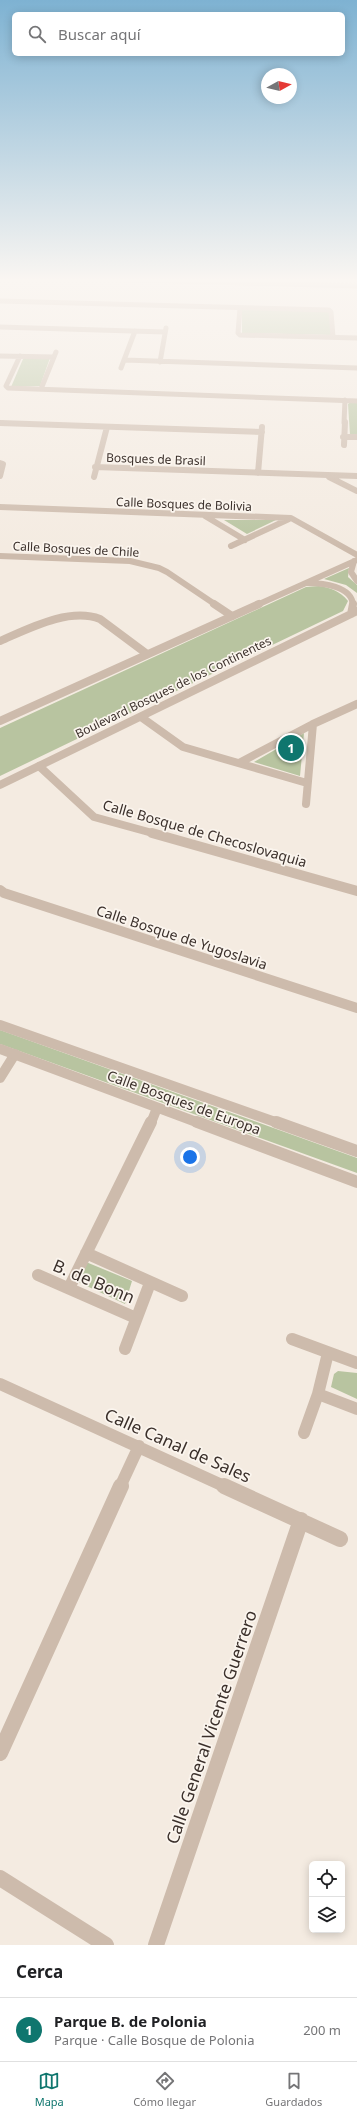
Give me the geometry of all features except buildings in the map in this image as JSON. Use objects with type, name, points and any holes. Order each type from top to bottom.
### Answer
[{"type":"street","points":[[14,369],[6,387],[357,401]]},
{"type":"street","points":[[41,389],[49,369]]},
{"type":"street","points":[[344,446],[345,400]]},
{"type":"street","points":[[0,423],[262,430],[258,473]]},
{"type":"street","name":"Bosques de Brasil","points":[[107,427],[96,468],[357,476]]},
{"type":"street","points":[[344,437],[357,437]]},
{"type":"street","points":[[0,463],[3,464],[0,476]]},
{"type":"street","points":[[94,476],[96,468]]},
{"type":"street","name":"Bosques de Brasil","points":[[327,476],[357,492]]},
{"type":"street","name":"Bosques de Brasil","points":[[349,496],[357,492]]},
{"type":"street","name":"Calle Bosques de Bolivia","points":[[0,507],[204,516],[291,518],[356,559]]},
{"type":"street","points":[[204,516],[245,540]]},
{"type":"street","points":[[231,546],[291,518]]},
{"type":"street","name":"Calle Bosques de Chile","points":[[0,556],[130,561],[148,565],[168,572],[232,616]]},
{"type":"street","points":[[356,559],[350,570],[352,577],[357,581]]},
{"type":"street","points":[[0,721],[356,559]]},
{"type":"street","points":[[301,584],[326,584],[344,592],[353,603],[354,612]]},
{"type":"street","points":[[51,619],[60,608]]},
{"type":"street","name":"Boulevard Bosques de los Continentes","points":[[0,785],[354,612]]},
{"type":"street","points":[[0,641],[51,619],[69,616],[96,617],[147,654]]},
{"type":"street","points":[[239,763],[313,724],[357,704]]},
{"type":"street","points":[[141,717],[164,736],[183,747],[307,783]]},
{"type":"street","points":[[306,804],[313,724]]},
{"type":"street","name":"Calle Bosque de Checoslovaquia","points":[[39,766],[94,817],[357,891]]},
{"type":"street","name":"Calle Bosque de Yugoslavia","points":[[0,890],[4,893],[357,1008]]},
{"type":"street","name":"Calle Bosques de Europa","points":[[0,1025],[357,1151]]},
{"type":"street","name":"Calle Bosques de Europa","points":[[0,1049],[357,1182]]},
{"type":"street","points":[[0,1078],[15,1054]]},
{"type":"street","points":[[69,1288],[147,1132],[157,1108]]},
{"type":"street","points":[[86,1252],[150,1283],[182,1296]]},
{"type":"street","name":"B. de Bonn","points":[[38,1275],[136,1318]]},
{"type":"street","name":"B. de Bonn","points":[[125,1349],[150,1283]]},
{"type":"street","points":[[292,1340],[357,1363]]},
{"type":"street","points":[[304,1433],[318,1394],[328,1353]]},
{"type":"street","name":"Calle Canal de Sales","points":[[0,1384],[139,1446],[340,1539]]},
{"type":"street","points":[[318,1394],[357,1409]]},
{"type":"street","points":[[0,1753],[139,1446]]},
{"type":"street","name":"Calle General Vicente Guerrero","points":[[156,1945],[301,1520]]},
{"type":"street","points":[[0,1878],[106,1945]]},
{"type":"green space","points":[[19,369],[46,369],[40,386],[11,387]]},
{"type":"green space","points":[[352,401],[357,402],[357,436],[350,435],[348,404]]},
{"type":"green space","points":[[224,520],[276,520],[247,534]]},
{"type":"green space","points":[[349,568],[348,577],[357,585],[357,593],[346,585],[324,579]]},
{"type":"green space","points":[[319,586],[335,590],[348,601],[343,611],[0,776],[0,728],[306,587]]},
{"type":"green space","points":[[304,733],[300,776],[254,762]]},
{"type":"green space","points":[[0,1030],[357,1158],[357,1173],[0,1044]]},
{"type":"green space","points":[[86,1262],[132,1281],[125,1304],[76,1281]]},
{"type":"green space","points":[[338,1371],[357,1373],[357,1399],[331,1387],[334,1374]]},
{"type":"place","name":"Parque B. de Polonia","points":[[291,748]]}]
